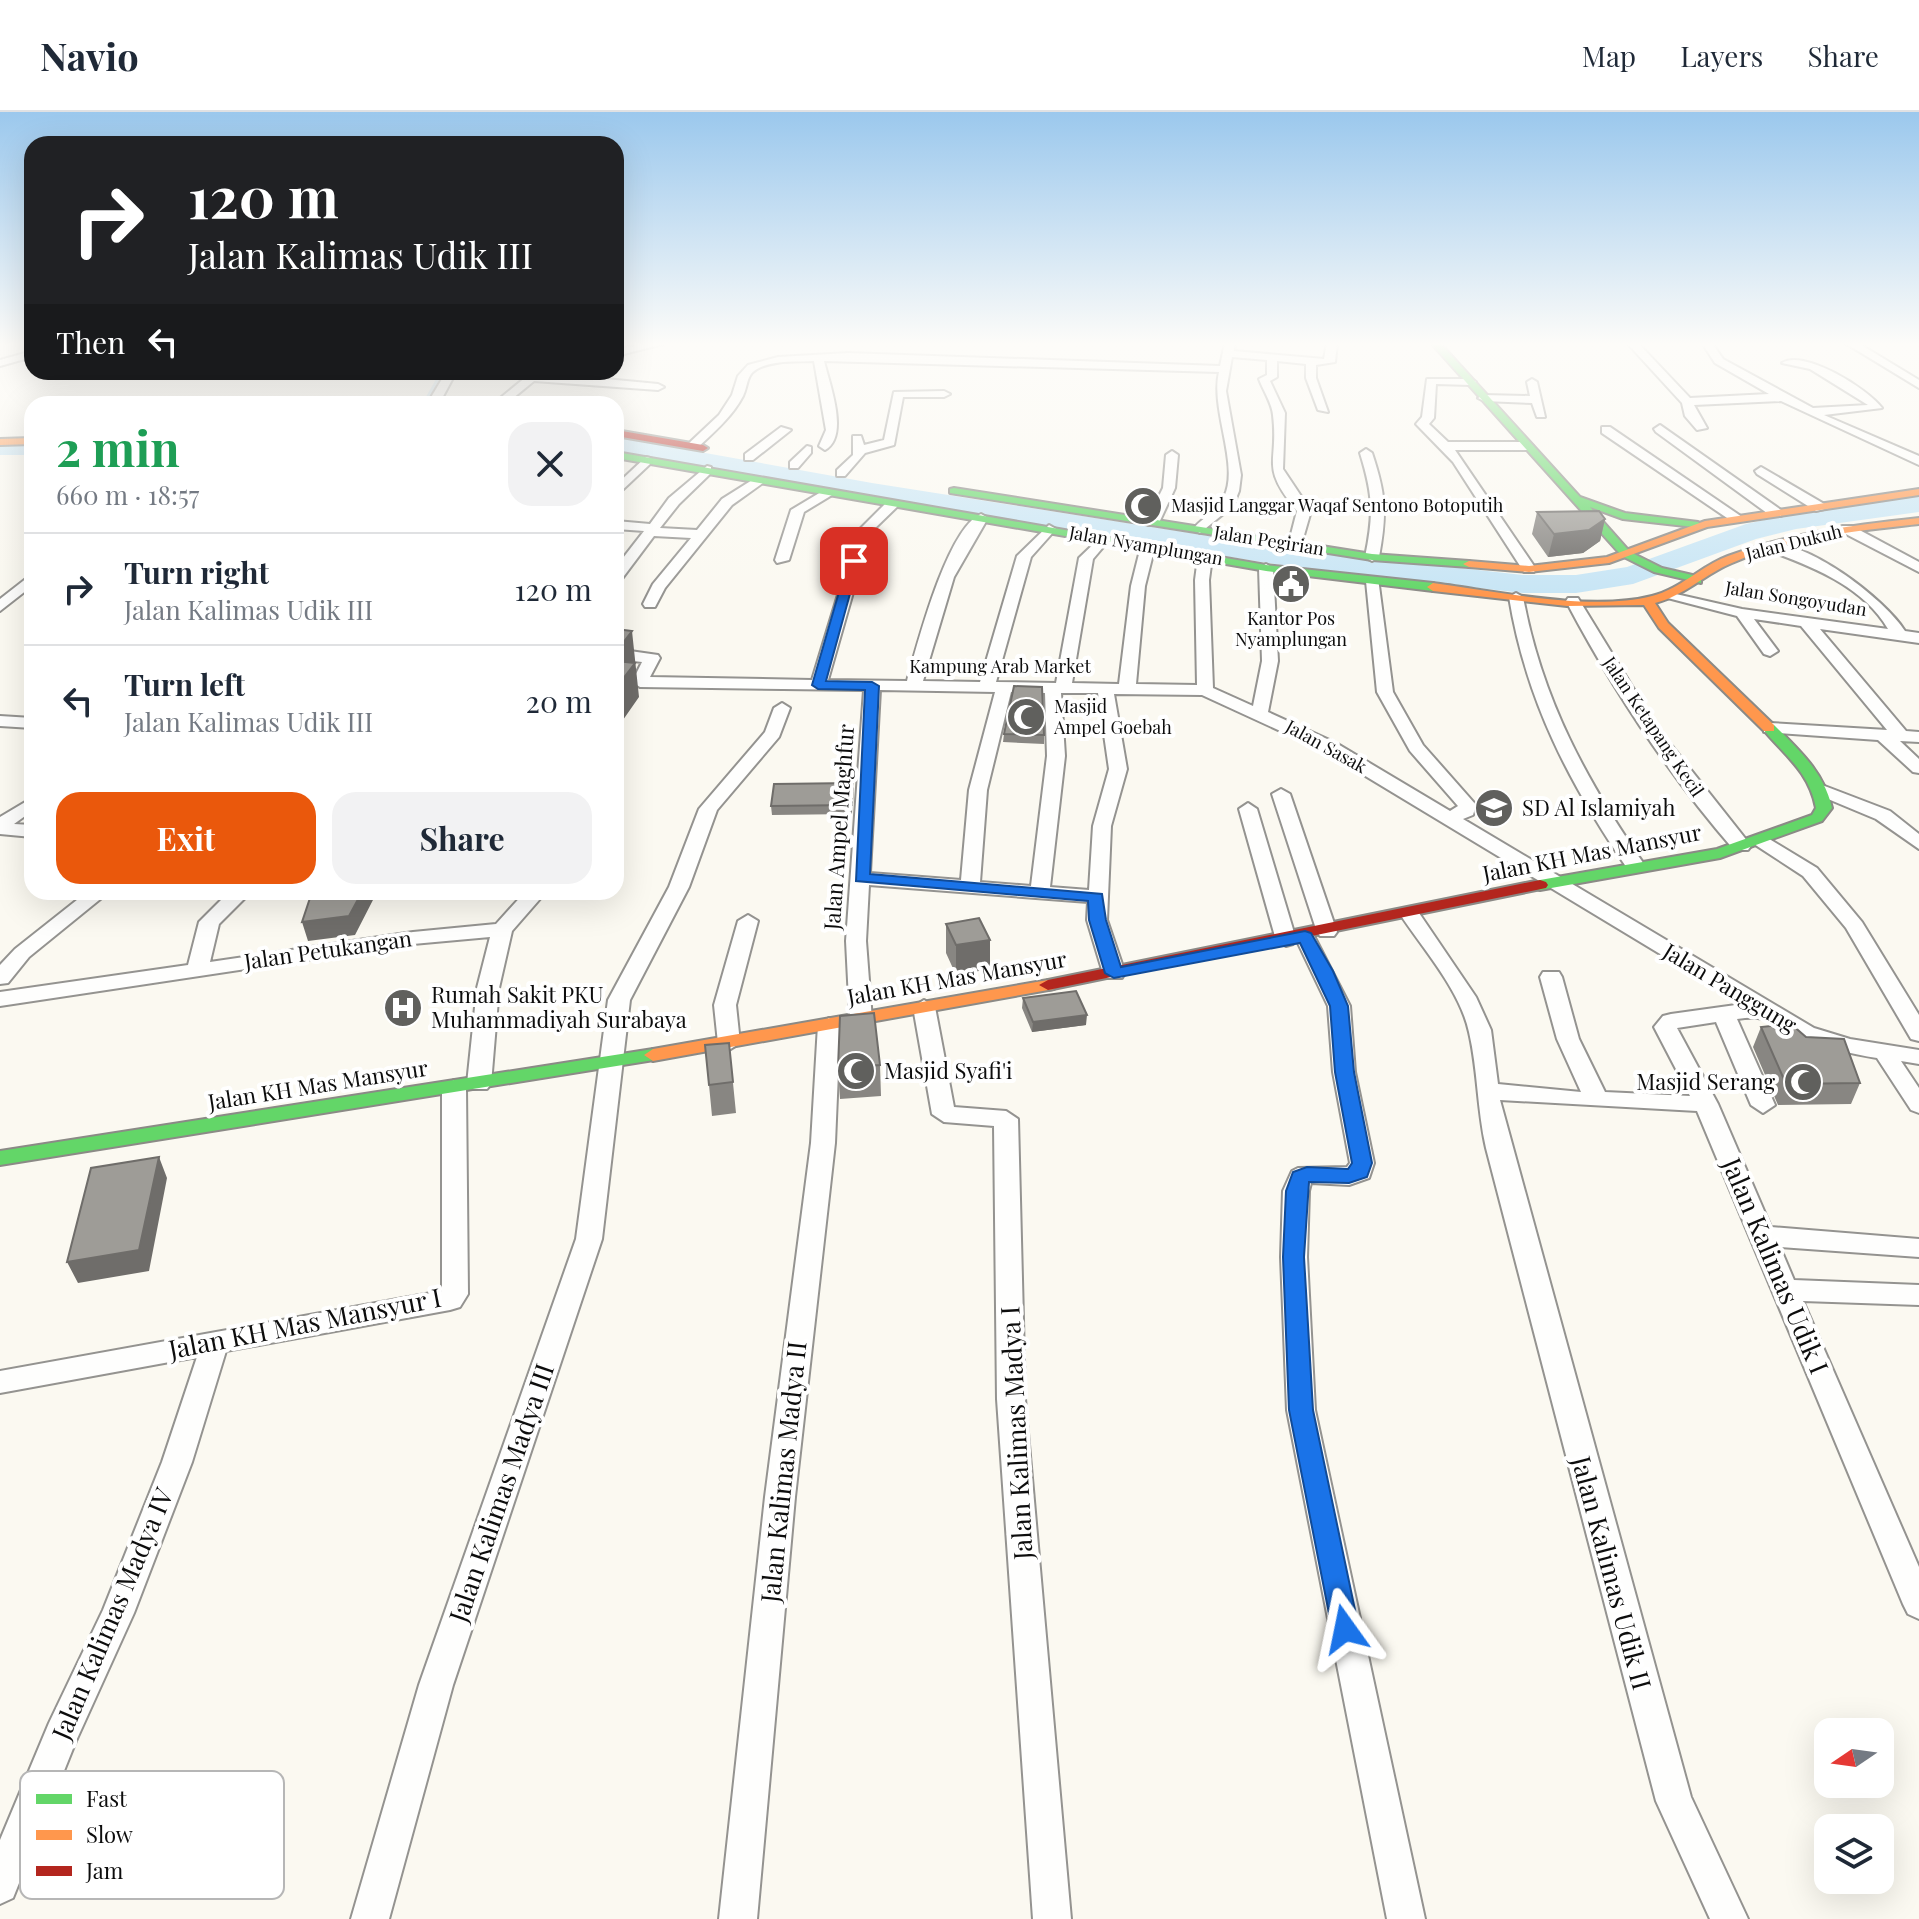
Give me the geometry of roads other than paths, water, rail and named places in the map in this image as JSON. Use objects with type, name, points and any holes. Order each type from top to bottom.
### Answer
[{"type":"main road","points":[[1510,427],[1626,560],[1660,574],[1697,580]]},
{"type":"main road","points":[[624,434],[870,478]]},
{"type":"main road","points":[[0,442],[24,441]]},
{"type":"main road","name":"Jalan Nyamplungan","points":[[624,457],[981,518],[1083,526],[1148,546],[1266,568],[1573,601],[1648,601],[1673,593]]},
{"type":"main road","points":[[0,458],[24,458]]},
{"type":"main road","name":"Jalan Pegirian","points":[[929,487],[1083,526],[1153,522],[1372,557],[1529,569],[1626,560],[1705,524],[1919,492]]},
{"type":"main road","points":[[1570,496],[1623,516],[1671,524],[1705,524]]},
{"type":"main road","name":"Jalan Dukuh","points":[[1673,593],[1726,561],[1772,547],[1847,529],[1919,521]]},
{"type":"main road","points":[[1660,574],[1673,593]]},
{"type":"main road","points":[[1648,601],[1663,625],[1808,766],[1822,790]]},
{"type":"main road","name":"Jalan KH Mas Mansyur","points":[[0,1158],[729,1043],[1327,932],[1751,843],[1817,818],[1824,808],[1822,790]]},
{"type":"street","points":[[692,446],[712,427]]},
{"type":"street","points":[[825,446],[831,427]]},
{"type":"street","points":[[841,473],[851,467],[858,444],[890,442],[892,427]]},
{"type":"street","points":[[1200,529],[1223,509],[1233,491],[1235,475],[1226,427]]},
{"type":"street","points":[[1278,427],[1277,469],[1289,493],[1304,511],[1295,546]]},
{"type":"street","points":[[1425,427],[1466,470],[1478,496],[1529,569]]},
{"type":"street","points":[[1845,427],[1919,461]]},
{"type":"street","points":[[1660,429],[1776,513]]},
{"type":"street","points":[[735,454],[785,430]]},
{"type":"street","points":[[1606,430],[1738,519]]},
{"type":"street","points":[[1445,446],[1527,446]]},
{"type":"street","points":[[794,465],[807,450]]},
{"type":"street","points":[[1366,453],[1379,494],[1380,517],[1372,557]]},
{"type":"street","points":[[1153,522],[1169,488],[1172,455]]},
{"type":"street","points":[[624,484],[646,461]]},
{"type":"street","points":[[624,567],[674,501],[707,470]]},
{"type":"street","points":[[1761,471],[1821,508]]},
{"type":"street","points":[[650,604],[658,587],[727,502],[761,480]]},
{"type":"street","points":[[782,560],[798,510],[831,492]]},
{"type":"street","points":[[818,685],[864,532],[894,503]]},
{"type":"street","points":[[913,687],[941,592],[957,553],[981,518]]},
{"type":"street","points":[[624,526],[702,534]]},
{"type":"street","points":[[970,886],[978,790],[995,689],[1024,556],[1083,526],[1086,558],[1058,689],[1056,756],[1040,891]]},
{"type":"street","points":[[1847,529],[1919,568]]},
{"type":"street","points":[[1127,688],[1138,586],[1148,546]]},
{"type":"street","points":[[1772,547],[1812,564],[1865,595],[1887,613],[1899,635]]},
{"type":"street","points":[[1205,557],[1202,580],[1205,690]]},
{"type":"street","points":[[1260,712],[1270,661],[1266,568]]},
{"type":"street","points":[[1373,581],[1382,685],[1416,747],[1467,805],[1466,811],[1449,819]]},
{"type":"street","points":[[0,607],[24,585]]},
{"type":"street","name":"Jalan Songoyudan","points":[[1673,593],[1742,613],[1919,638]]},
{"type":"street","points":[[1516,597],[1531,676],[1572,770],[1636,867]]},
{"type":"street","name":"Jalan Ketapang Kecil","points":[[1573,601],[1674,762],[1711,813],[1751,843],[1810,872],[1845,914],[1919,1034]]},
{"type":"street","points":[[1742,613],[1770,651]]},
{"type":"street","points":[[1806,622],[1919,768]]},
{"type":"street","name":"Kampung Arab Market","points":[[624,655],[652,658],[640,682],[1205,690]]},
{"type":"street","name":"Jalan Ampel Maghfur","points":[[861,1020],[856,941],[872,686]]},
{"type":"street","points":[[1105,687],[1118,769],[1102,826],[1097,920],[1114,973]]},
{"type":"street","name":"Jalan Sasak","points":[[1205,690],[1260,712],[1330,747],[1556,882]]},
{"type":"street","name":"Jalan Kalimas Madya III","points":[[370,1919],[436,1685],[589,1239],[619,1000],[679,887],[708,809],[773,733],[782,708]]},
{"type":"street","points":[[0,721],[24,721]]},
{"type":"street","points":[[1770,728],[1919,737]]},
{"type":"street","points":[[1822,790],[1883,815],[1919,843]]},
{"type":"street","points":[[1281,794],[1327,932]]},
{"type":"street","points":[[0,826],[24,809]]},
{"type":"street","points":[[1248,809],[1296,938],[1339,1006],[1344,1072],[1362,1163],[1360,1172],[1349,1176],[1307,1174],[1301,1177],[1296,1191],[1294,1271],[1301,1410],[1406,1919]]},
{"type":"street","points":[[0,826],[24,830]]},
{"type":"street","points":[[861,878],[1097,897]]},
{"type":"street","name":"Jalan Panggung","points":[[1556,882],[1806,1033],[1847,1046],[1919,1057]]},
{"type":"street","points":[[0,978],[22,953],[89,900]]},
{"type":"street","points":[[198,968],[209,922],[232,900]]},
{"type":"street","points":[[466,1086],[502,930],[529,900]]},
{"type":"street","name":"Jalan Kalimas Udik II","points":[[1410,914],[1465,997],[1476,1021],[1484,1052],[1486,1091],[1519,1217],[1537,1303],[1674,1801],[1729,1919]]},
{"type":"street","points":[[729,1043],[725,1005],[748,921]]},
{"type":"street","name":"Jalan Petukangan","points":[[0,999],[413,938],[502,930]]},
{"type":"street","points":[[1551,977],[1568,1039],[1597,1100]]},
{"type":"street","name":"Jalan Kalimas Madya I","points":[[924,1007],[943,1113],[1006,1119],[1011,1399],[1052,1919]]},
{"type":"street","name":"Jalan Kalimas Udik I","points":[[1765,1008],[1671,1021],[1665,1027],[1706,1104],[1919,1604]]},
{"type":"street","points":[[1724,1014],[1763,1105]]},
{"type":"street","name":"Jalan Kalimas Madya II","points":[[738,1919],[780,1497],[823,1143],[829,1025]]},
{"type":"street","points":[[1886,1052],[1892,1067],[1919,1105]]},
{"type":"street","name":"Jalan KH Mas Mansyur I","points":[[0,1382],[453,1298],[466,1086]]},
{"type":"street","points":[[1486,1091],[1597,1100],[1706,1104]]},
{"type":"street","points":[[1763,1236],[1919,1248]]},
{"type":"street","points":[[1785,1290],[1919,1295]]},
{"type":"street","name":"Jalan Kalimas Madya IV","points":[[46,1771],[118,1613],[177,1462],[216,1340]]},
{"type":"street","name":"Jalan Kalimas Madya IV","points":[[0,1885],[20,1836]]},
{"type":"waterway","points":[[624,446],[872,491],[1299,559],[1523,584],[1576,584],[1633,575],[1746,533],[1796,521],[1919,504]]},
{"type":"waterway","points":[[0,447],[24,447]]},
{"type":"place","name":"Masjid Langgar Waqaf Sentono Botoputih","points":[[1143,506]]},
{"type":"place","name":"Kantor Pos Nyamplungan","points":[[1291,584]]},
{"type":"place","name":"Masjid Ampel Goebah","points":[[1026,717]]},
{"type":"place","name":"SD Al Islamiyah","points":[[1494,808]]},
{"type":"place","name":"Rumah Sakit PKU Muhammadiyah Surabaya","points":[[403,1008]]},
{"type":"place","name":"Masjid Syafi'i","points":[[856,1071]]},
{"type":"place","name":"Masjid Serang","points":[[1803,1082]]}]
